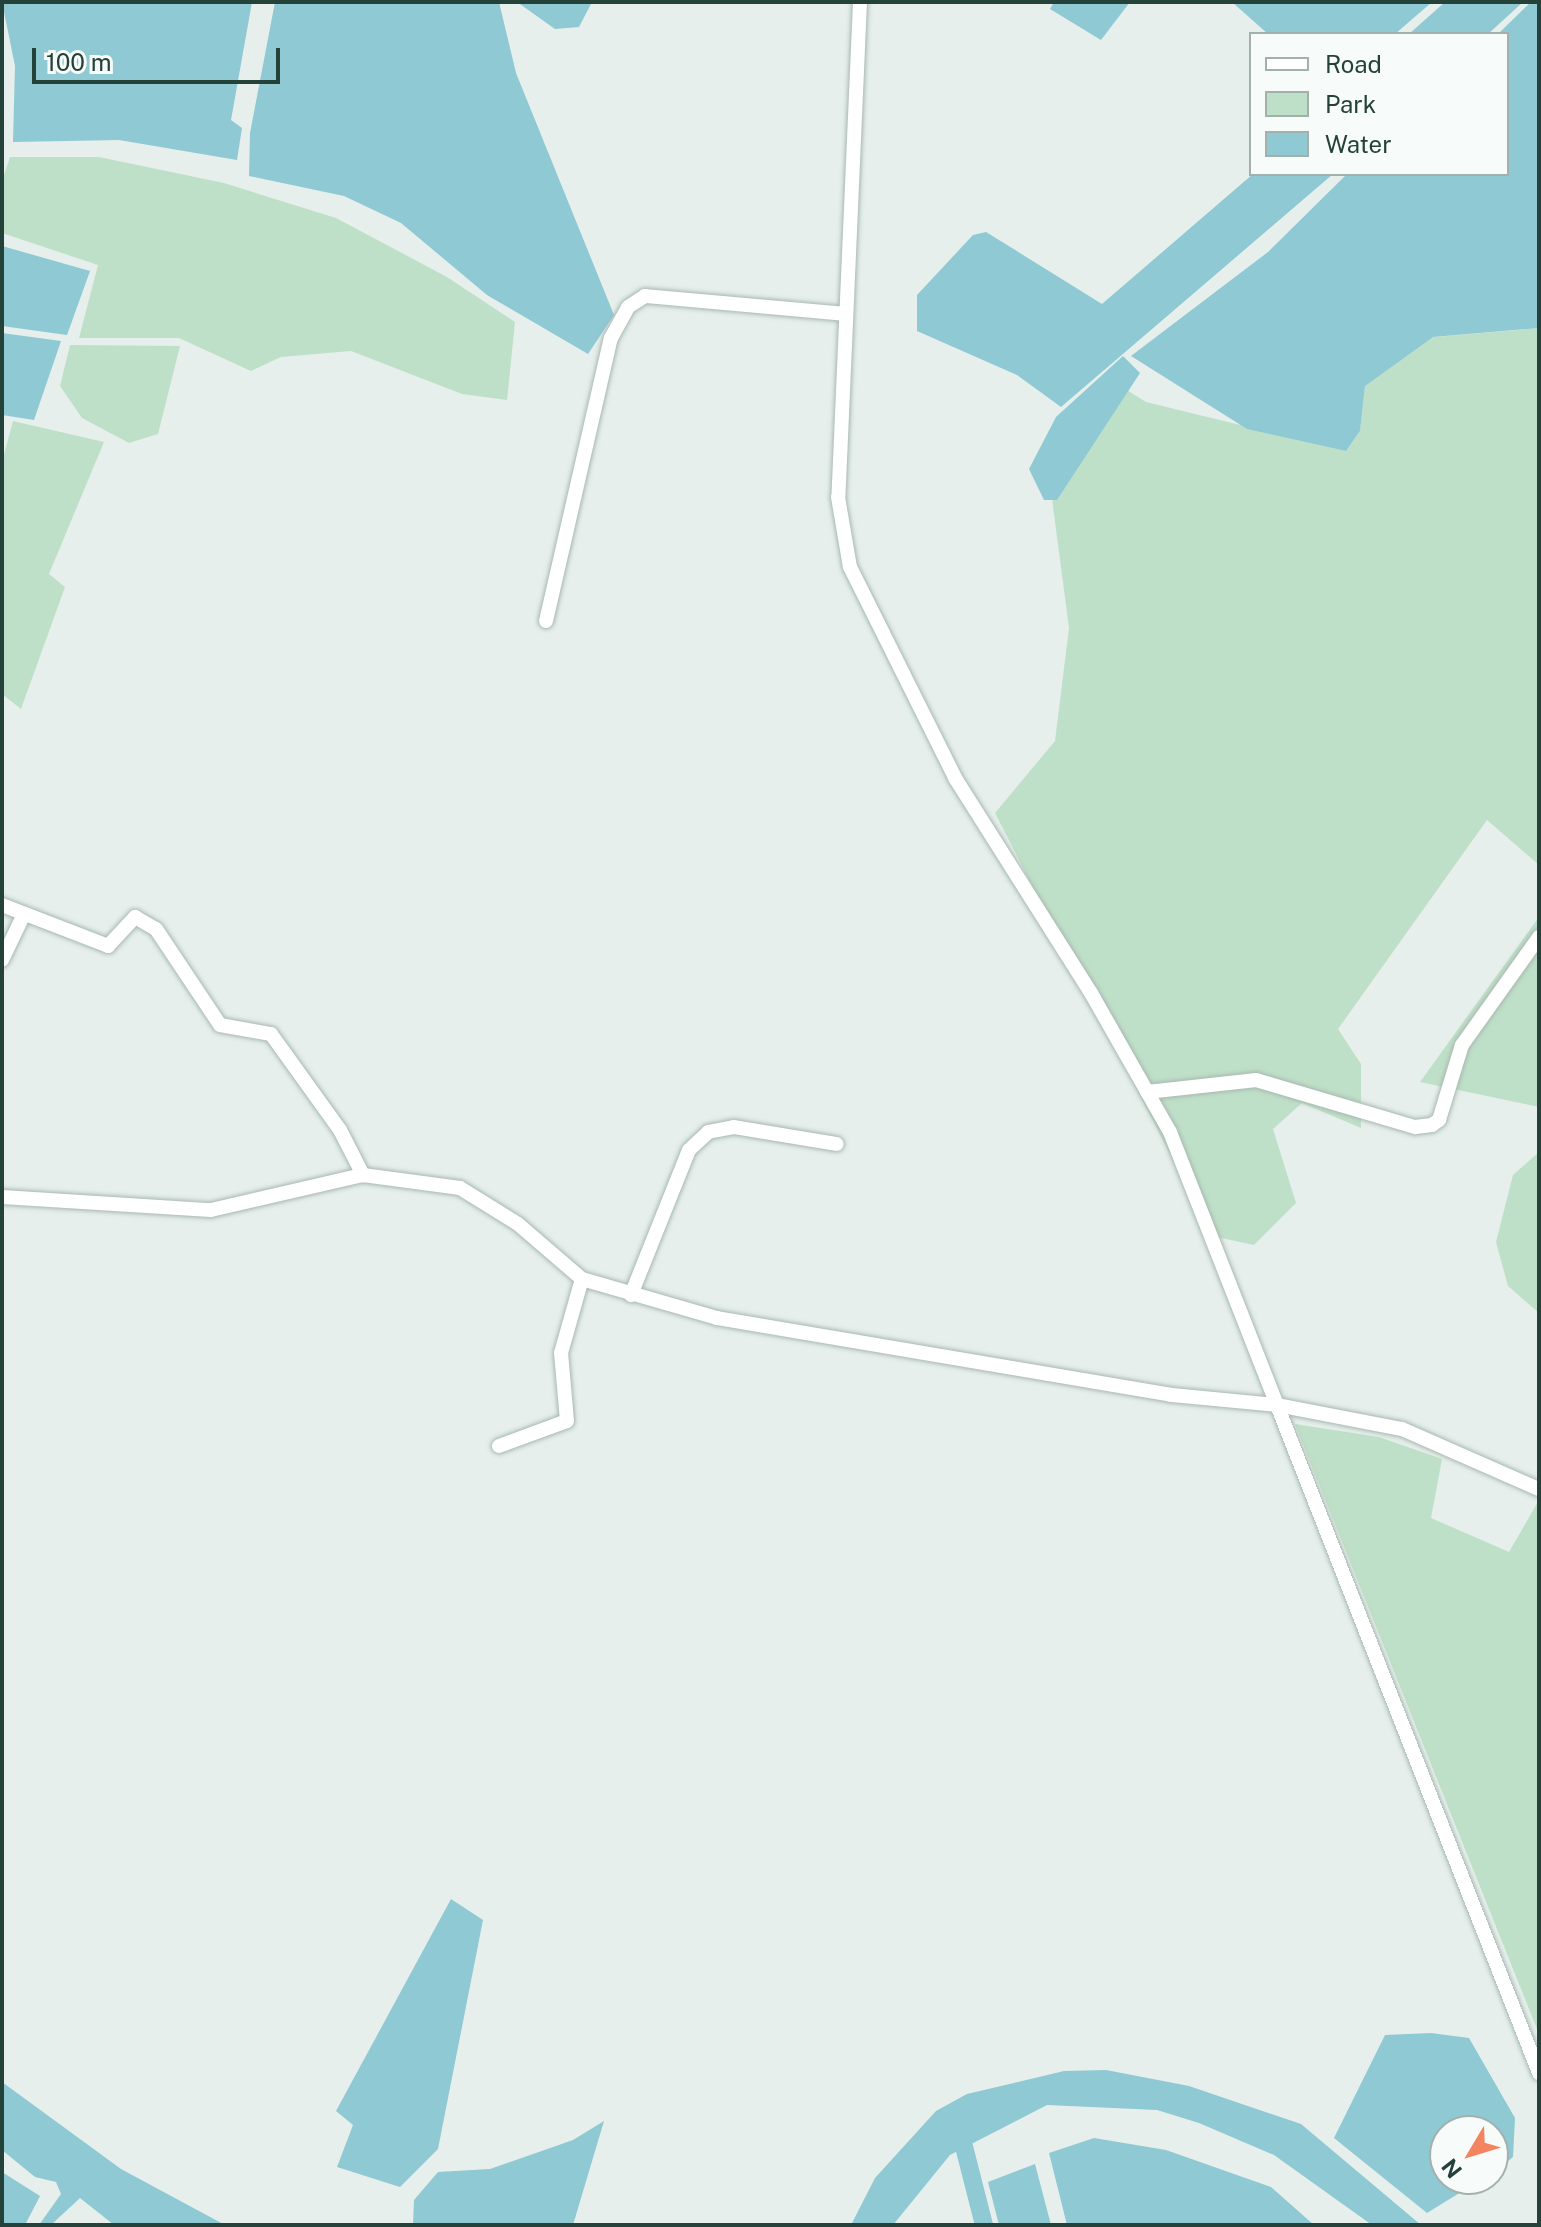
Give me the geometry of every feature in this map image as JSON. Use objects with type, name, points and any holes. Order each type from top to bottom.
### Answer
[{"type":"street","points":[[860,2],[838,497],[850,567],[955,778],[1170,1132],[1539,2073]]},
{"type":"street","points":[[546,621],[611,338],[628,307],[645,296],[845,314]]},
{"type":"street","points":[[2,905],[108,946],[135,917],[156,929],[220,1025],[271,1034],[340,1130],[363,1175]]},
{"type":"street","points":[[2,960],[24,914]]},
{"type":"street","points":[[1147,1092],[1256,1080],[1415,1127],[1432,1125],[1439,1120],[1462,1045],[1539,937]]},
{"type":"street","points":[[631,1295],[689,1150],[708,1132],[734,1127],[837,1144]]},
{"type":"street","points":[[2,1197],[211,1210],[363,1175],[460,1188],[518,1224],[582,1279],[631,1295],[717,1318],[1171,1395],[1277,1405],[1402,1429],[1539,1489]]},
{"type":"street","points":[[499,1446],[567,1421],[561,1353],[582,1279]]},
{"type":"green space","points":[[10,157],[99,157],[224,183],[336,218],[447,277],[515,322],[507,400],[462,394],[351,351],[281,357],[251,371],[179,338],[79,338],[98,265],[2,233],[2,181]]},
{"type":"green space","points":[[1539,328],[1539,865],[1487,820],[1338,1029],[1361,1064],[1361,1128],[1302,1103],[1273,1129],[1296,1203],[1254,1245],[1212,1236],[995,813],[1055,741],[1069,628],[1050,484],[1122,387],[1146,402],[1346,451],[1360,431],[1365,386],[1424,338]]},
{"type":"green space","points":[[70,345],[180,346],[158,434],[129,443],[82,418],[60,386]]},
{"type":"green space","points":[[13,421],[104,442],[49,574],[65,587],[21,709],[2,694],[2,462]]},
{"type":"green space","points":[[1539,917],[1539,1107],[1420,1082]]},
{"type":"green space","points":[[1539,1152],[1539,1313],[1508,1286],[1496,1242],[1513,1175]]},
{"type":"green space","points":[[1295,1424],[1379,1437],[1442,1459],[1431,1518],[1509,1552],[1539,1500],[1539,2034]]},
{"type":"water","points":[[2,2],[252,2],[231,120],[242,128],[237,160],[119,140],[13,142],[15,66]]},
{"type":"water","points":[[275,2],[499,2],[516,73],[614,315],[588,354],[487,295],[401,223],[344,196],[249,176],[250,133]]},
{"type":"water","points":[[517,2],[592,2],[579,27],[555,29]]},
{"type":"water","points":[[1054,2],[1130,2],[1101,40],[1050,9]]},
{"type":"water","points":[[1232,2],[1432,2],[1397,32],[1266,32]]},
{"type":"water","points":[[1445,2],[1523,2],[1490,32],[1411,32]]},
{"type":"water","points":[[1531,2],[1539,2],[1539,328],[1433,337],[1365,386],[1360,431],[1346,451],[1247,429],[1131,356],[1268,252],[1345,176],[1509,176],[1509,32],[1500,32]]},
{"type":"water","points":[[1251,176],[1331,176],[1061,407],[1017,375],[917,331],[917,295],[973,235],[986,232],[1102,304]]},
{"type":"water","points":[[2,246],[90,271],[67,335],[2,326]]},
{"type":"water","points":[[2,333],[61,341],[34,420],[2,415]]},
{"type":"water","points":[[1123,356],[1140,373],[1057,500],[1044,500],[1029,469],[1056,417]]},
{"type":"water","points":[[451,1899],[483,1920],[438,2149],[400,2187],[337,2167],[353,2125],[336,2111]]},
{"type":"water","points":[[1431,2033],[1469,2038],[1515,2118],[1513,2157],[1509,2160],[1509,2115],[1429,2115],[1429,2195],[1456,2195],[1427,2213],[1334,2138],[1385,2035]]},
{"type":"water","points":[[1106,2070],[1189,2086],[1301,2124],[1421,2225],[1372,2225],[1274,2155],[1199,2123],[1157,2110],[1047,2105],[950,2155],[893,2225],[851,2225],[875,2178],[936,2111],[967,2094],[1064,2071]]},
{"type":"water","points":[[2,2082],[121,2169],[225,2225],[114,2225],[80,2198],[51,2225],[39,2225],[61,2194],[56,2182],[35,2177],[2,2150]]},
{"type":"water","points":[[604,2121],[573,2225],[413,2225],[414,2200],[438,2172],[490,2169],[573,2140]]},
{"type":"water","points":[[1094,2138],[1166,2150],[1271,2187],[1314,2225],[1067,2225],[1049,2153]]},
{"type":"water","points":[[1035,2164],[1051,2225],[999,2225],[988,2182]]},
{"type":"water","points":[[2,2172],[40,2196],[25,2225],[2,2225]]},
{"type":"water","points":[[980,2180],[991,2225],[978,2225],[967,2183]]},
{"type":"waterway","points":[[958,2123],[984,2225]]}]
